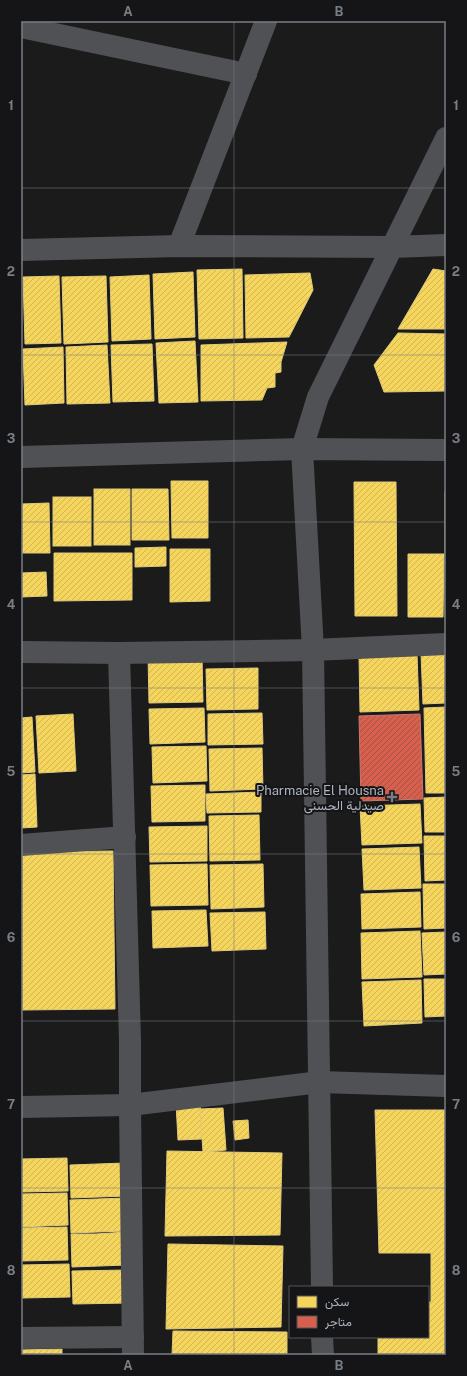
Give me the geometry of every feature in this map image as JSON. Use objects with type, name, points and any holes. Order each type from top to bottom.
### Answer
[{"type":"street","points":[[179,246],[266,21]]},
{"type":"street","points":[[21,27],[246,74]]},
{"type":"street","points":[[322,1286],[313,650],[302,449],[318,397],[446,138]]},
{"type":"street","points":[[21,250],[179,246],[392,247],[446,245]]},
{"type":"street","points":[[21,457],[302,449],[446,450]]},
{"type":"street","points":[[21,652],[119,653],[313,650],[446,644]]},
{"type":"street","points":[[21,1338],[133,1346],[130,1041],[119,653]]},
{"type":"street","points":[[21,845],[125,837]]},
{"type":"street","points":[[21,1107],[130,1105],[320,1082],[446,1086]]},
{"type":"street","points":[[322,1338],[323,1355]]},
{"type":"building: سكن","points":[[242,269],[243,338],[199,339],[197,270]]},
{"type":"building: سكن","points":[[433,269],[446,271],[446,329],[398,329]]},
{"type":"building: سكن","points":[[193,272],[195,337],[155,339],[153,274]]},
{"type":"building: سكن","points":[[310,273],[313,290],[289,337],[246,338],[245,275]]},
{"type":"building: سكن","points":[[149,275],[151,339],[112,341],[110,277]]},
{"type":"building: سكن","points":[[59,276],[61,343],[25,344],[23,277]]},
{"type":"building: سكن","points":[[106,276],[108,342],[64,344],[62,277]]},
{"type":"building: سكن","points":[[398,333],[446,334],[446,391],[384,392],[374,365]]},
{"type":"building: سكن","points":[[195,341],[198,402],[159,403],[156,343]]},
{"type":"building: سكن","points":[[287,342],[281,362],[281,372],[275,373],[275,387],[267,388],[262,400],[201,401],[201,345]]},
{"type":"building: سكن","points":[[152,344],[154,401],[113,402],[111,345]]},
{"type":"building: سكن","points":[[107,345],[110,403],[67,404],[66,347]]},
{"type":"building: سكن","points":[[63,347],[64,403],[25,405],[23,349]]},
{"type":"building: سكن","points":[[171,481],[208,481],[208,538],[172,538]]},
{"type":"building: سكن","points":[[354,482],[396,482],[397,616],[355,616]]},
{"type":"building: سكن","points":[[94,489],[130,489],[130,545],[94,545]]},
{"type":"building: سكن","points":[[132,489],[168,489],[169,540],[132,540]]},
{"type":"building: سكن","points":[[446,492],[446,557],[445,557]]},
{"type":"building: سكن","points":[[53,497],[91,497],[91,546],[53,546]]},
{"type":"building: سكن","points":[[49,503],[50,553],[21,553],[21,504]]},
{"type":"building: سكن","points":[[166,547],[166,566],[135,567],[135,548]]},
{"type":"building: سكن","points":[[170,549],[210,549],[210,601],[170,602]]},
{"type":"building: سكن","points":[[54,553],[132,553],[132,600],[54,601]]},
{"type":"building: سكن","points":[[408,554],[444,554],[443,617],[408,617]]},
{"type":"building: سكن","points":[[446,559],[446,617],[445,617]]},
{"type":"building: سكن","points":[[46,572],[47,596],[21,597],[21,573]]},
{"type":"building: سكن","points":[[421,653],[446,653],[446,703],[423,704]]},
{"type":"building: سكن","points":[[417,654],[419,710],[360,712],[359,656]]},
{"type":"building: سكن","points":[[148,656],[202,656],[203,702],[149,703]]},
{"type":"building: سكن","points":[[258,668],[258,709],[207,710],[206,669]]},
{"type":"building: سكن","points":[[446,707],[446,793],[426,793],[424,708]]},
{"type":"building: سكن","points":[[204,708],[205,742],[150,744],[149,709]]},
{"type":"building: سكن","points":[[262,713],[263,744],[208,745],[208,714]]},
{"type":"building: سكن","points":[[73,714],[76,771],[39,773],[36,716]]},
{"type":"building: سكن","points":[[32,717],[35,772],[21,773],[21,718]]},
{"type":"building: سكن","points":[[206,746],[207,781],[153,783],[152,747]]},
{"type":"building: سكن","points":[[262,748],[263,789],[210,791],[209,749]]},
{"type":"building: سكن","points":[[35,774],[37,827],[21,828],[21,775]]},
{"type":"building: سكن","points":[[205,785],[205,821],[152,822],[151,786]]},
{"type":"building: سكن","points":[[261,792],[261,812],[207,813],[206,794]]},
{"type":"building: سكن","points":[[446,797],[446,832],[425,832],[424,798]]},
{"type":"building: سكن","points":[[420,804],[422,843],[362,845],[360,806]]},
{"type":"building: سكن","points":[[259,815],[260,860],[210,861],[209,816]]},
{"type":"building: سكن","points":[[207,826],[207,861],[150,862],[149,827]]},
{"type":"building: سكن","points":[[424,836],[446,836],[446,880],[425,881]]},
{"type":"building: سكن","points":[[419,847],[421,888],[364,890],[362,849]]},
{"type":"building: سكن","points":[[113,851],[115,1009],[21,1010],[21,852]]},
{"type":"building: سكن","points":[[207,864],[208,905],[151,906],[150,865]]},
{"type":"building: سكن","points":[[263,864],[264,907],[211,909],[210,865]]},
{"type":"building: سكن","points":[[423,884],[446,884],[446,928],[424,929]]},
{"type":"building: سكن","points":[[420,892],[421,927],[362,929],[361,894]]},
{"type":"building: سكن","points":[[206,910],[208,946],[153,948],[152,911]]},
{"type":"building: سكن","points":[[265,912],[266,949],[212,951],[210,913]]},
{"type":"building: سكن","points":[[420,931],[422,977],[362,979],[361,933]]},
{"type":"building: سكن","points":[[446,932],[446,974],[424,975],[422,933]]},
{"type":"building: سكن","points":[[424,979],[446,979],[446,1016],[425,1017]]},
{"type":"building: سكن","points":[[421,980],[422,1023],[364,1026],[362,982]]},
{"type":"building: سكن","points":[[200,1101],[202,1139],[178,1140],[176,1103]]},
{"type":"building: سكن","points":[[223,1108],[226,1150],[203,1152],[200,1109]]},
{"type":"building: سكن","points":[[375,1110],[446,1110],[446,1355],[378,1355],[378,1338],[429,1338],[429,1302],[431,1302],[431,1253],[379,1253]]},
{"type":"building: سكن","points":[[248,1120],[249,1138],[235,1140],[233,1121]]},
{"type":"building: سكن","points":[[167,1151],[282,1153],[280,1235],[165,1236]]},
{"type":"building: سكن","points":[[67,1158],[68,1191],[21,1192],[21,1159]]},
{"type":"building: سكن","points":[[125,1163],[126,1196],[71,1198],[70,1165]]},
{"type":"building: سكن","points":[[67,1193],[68,1225],[21,1227],[21,1194]]},
{"type":"building: سكن","points":[[125,1198],[126,1231],[71,1233],[70,1200]]},
{"type":"building: سكن","points":[[67,1227],[68,1260],[21,1261],[21,1228]]},
{"type":"building: سكن","points":[[126,1232],[127,1265],[72,1267],[71,1234]]},
{"type":"building: سكن","points":[[168,1244],[283,1246],[281,1327],[166,1329]]},
{"type":"building: سكن","points":[[69,1264],[70,1297],[21,1298],[21,1265]]},
{"type":"building: سكن","points":[[127,1270],[128,1303],[73,1304],[72,1271]]},
{"type":"building: سكن","points":[[173,1331],[287,1332],[287,1355],[172,1355]]},
{"type":"building: سكن","points":[[62,1349],[62,1355],[21,1355],[21,1350]]},
{"type":"building: متاجر","points":[[420,714],[423,799],[361,801],[359,716]]},
{"type":"place","name":"Pharmacie El Housna صيدلية الحسنى","points":[[392,797]]}]
